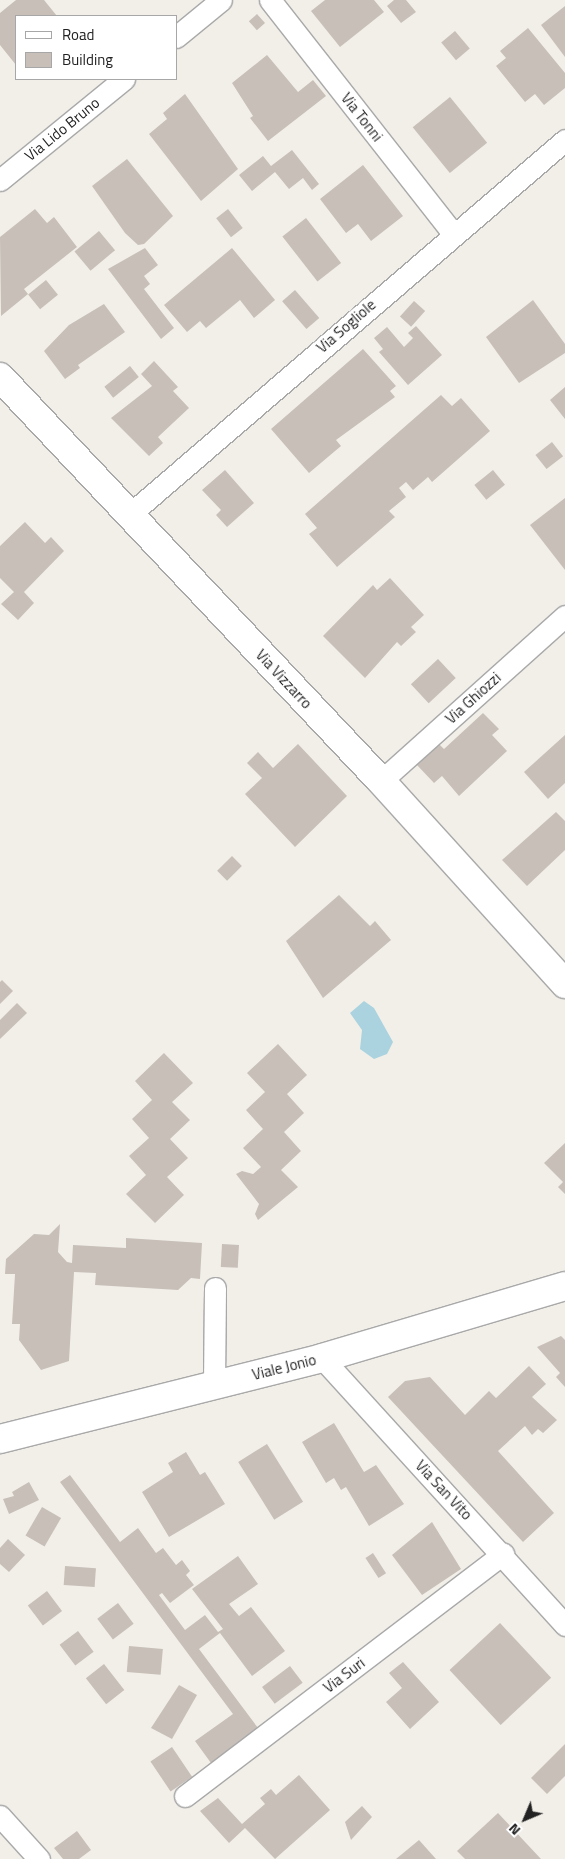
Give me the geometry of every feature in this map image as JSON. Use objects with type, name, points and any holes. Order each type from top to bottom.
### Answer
[{"type":"street","points":[[178,35],[222,0]]},
{"type":"street","name":"Via Tonni","points":[[270,0],[453,233]]},
{"type":"street","name":"Via Lido Bruno","points":[[0,180],[123,80]]},
{"type":"street","name":"Via Sogliole","points":[[129,515],[453,233],[562,148]]},
{"type":"street","name":"Via Vizzarro","points":[[0,377],[381,781],[565,984]]},
{"type":"street","name":"Via Ghiozzi","points":[[381,781],[565,616]]},
{"type":"street","name":"Viale Jonio","points":[[0,1439],[322,1358],[565,1286]]},
{"type":"street","points":[[214,1288],[214,1384]]},
{"type":"street","name":"Via San Vito","points":[[322,1358],[565,1624]]},
{"type":"street","name":"Via Suri","points":[[185,1796],[503,1554]]},
{"type":"street","points":[[0,1816],[39,1859]]},
{"type":"water","points":[[364,1001],[374,1008],[393,1042],[387,1054],[374,1059],[360,1049],[362,1030],[350,1013]]},
{"type":"building","points":[[16,0],[44,0],[56,15],[15,15],[15,64],[0,45],[0,13]]},
{"type":"building","points":[[325,0],[374,0],[384,12],[340,47],[311,11]]},
{"type":"building","points":[[394,0],[406,0],[416,12],[401,23],[387,6]]},
{"type":"building","points":[[565,6],[565,57],[541,25]]},
{"type":"building","points":[[257,14],[265,23],[257,30],[249,21]]},
{"type":"building","points":[[528,28],[565,73],[565,88],[544,105],[535,94],[525,102],[496,66],[506,58],[500,51]]},
{"type":"building","points":[[455,31],[470,49],[456,60],[441,43]]},
{"type":"building","points":[[267,55],[298,92],[313,80],[326,96],[268,141],[250,118],[253,116],[232,83]]},
{"type":"building","points":[[185,94],[238,169],[201,201],[149,134],[167,119],[163,113]]},
{"type":"building","points":[[450,97],[487,143],[450,173],[413,127]]},
{"type":"building","points":[[292,150],[319,184],[312,190],[303,178],[289,189],[275,172],[252,191],[239,175],[263,156],[271,166]]},
{"type":"building","points":[[127,159],[173,216],[144,244],[138,245],[125,233],[92,186]]},
{"type":"building","points":[[363,165],[403,216],[371,241],[358,224],[346,233],[320,199]]},
{"type":"building","points":[[35,209],[47,223],[54,217],[77,247],[24,289],[28,294],[1,316],[0,237]]},
{"type":"building","points":[[228,209],[243,228],[231,237],[216,218]]},
{"type":"building","points":[[306,218],[341,263],[317,281],[282,236]]},
{"type":"building","points":[[99,231],[115,250],[91,271],[74,252]]},
{"type":"building","points":[[145,248],[158,265],[144,276],[150,284],[144,289],[174,328],[161,339],[108,269]]},
{"type":"building","points":[[232,248],[275,300],[254,318],[240,300],[206,328],[200,321],[187,332],[164,305]]},
{"type":"building","points":[[46,280],[58,295],[40,309],[28,294]]},
{"type":"building","points":[[295,290],[319,318],[306,329],[282,301]]},
{"type":"building","points":[[533,300],[565,344],[565,353],[519,383],[486,337]]},
{"type":"building","points":[[414,301],[425,311],[411,327],[400,317]]},
{"type":"building","points":[[104,304],[125,332],[78,365],[80,368],[65,379],[44,351],[69,325]]},
{"type":"building","points":[[416,326],[442,355],[408,385],[379,352],[383,349],[374,338],[387,327],[404,347],[413,338],[408,333]]},
{"type":"building","points":[[363,349],[396,386],[390,391],[395,397],[336,440],[341,446],[309,473],[271,429]]},
{"type":"building","points":[[154,361],[178,387],[173,391],[189,408],[158,437],[163,443],[149,456],[111,418],[152,386],[141,374]]},
{"type":"building","points":[[130,366],[139,377],[113,398],[104,387]]},
{"type":"building","points":[[565,387],[565,419],[550,400]]},
{"type":"building","points":[[441,395],[452,406],[461,398],[490,431],[432,482],[428,477],[413,490],[406,482],[399,488],[406,497],[389,511],[395,517],[337,567],[309,534],[317,528],[305,514]]},
{"type":"building","points":[[552,442],[563,456],[547,469],[535,455]]},
{"type":"building","points":[[225,470],[254,503],[227,527],[216,515],[221,510],[202,490]]},
{"type":"building","points":[[493,470],[505,485],[486,500],[474,485]]},
{"type":"building","points":[[565,498],[565,570],[530,525]]},
{"type":"building","points":[[25,522],[45,543],[51,537],[64,551],[24,592],[34,603],[18,620],[1,604],[14,592],[0,578],[0,546]]},
{"type":"building","points":[[390,578],[424,615],[411,627],[416,632],[401,646],[397,642],[365,678],[323,636],[373,585],[377,590]]},
{"type":"building","points":[[438,659],[456,678],[429,703],[411,684]]},
{"type":"building","points":[[483,713],[499,729],[492,735],[507,751],[459,796],[442,776],[434,783],[416,764],[438,743],[444,749]]},
{"type":"building","points":[[565,735],[565,783],[548,799],[524,772]]},
{"type":"building","points":[[298,744],[347,796],[295,847],[245,794],[262,778],[247,763],[258,752],[273,768]]},
{"type":"building","points":[[556,812],[565,821],[565,850],[527,886],[502,860]]},
{"type":"building","points":[[232,856],[242,866],[227,881],[217,871]]},
{"type":"building","points":[[339,895],[370,926],[375,921],[391,940],[323,998],[286,941]]},
{"type":"building","points":[[2,980],[13,991],[0,1004],[0,982]]},
{"type":"building","points":[[17,1003],[27,1013],[0,1039],[0,1020]]},
{"type":"building","points":[[278,1044],[307,1075],[287,1094],[304,1113],[284,1132],[301,1151],[281,1170],[298,1187],[258,1220],[255,1214],[259,1204],[236,1174],[242,1171],[253,1174],[261,1167],[243,1148],[263,1129],[246,1110],[265,1092],[247,1073]]},
{"type":"building","points":[[164,1053],[193,1083],[172,1102],[190,1120],[170,1139],[188,1158],[167,1177],[184,1195],[155,1223],[126,1194],[146,1175],[129,1156],[149,1138],[132,1119],[152,1100],[135,1081]]},
{"type":"building","points":[[565,1143],[565,1194],[558,1187],[563,1182],[544,1163]]},
{"type":"building","points":[[60,1224],[58,1252],[67,1262],[72,1263],[73,1245],[126,1248],[126,1238],[202,1243],[200,1279],[191,1278],[178,1290],[95,1285],[96,1273],[74,1272],[69,1361],[41,1370],[19,1340],[20,1324],[12,1324],[15,1274],[5,1274],[6,1259],[34,1234],[49,1235]]},
{"type":"building","points":[[222,1244],[239,1245],[238,1268],[221,1267]]},
{"type":"building","points":[[561,1336],[565,1340],[565,1387],[556,1377],[560,1373],[537,1347]]},
{"type":"building","points":[[529,1366],[546,1384],[532,1397],[557,1420],[543,1433],[538,1429],[532,1435],[525,1426],[498,1451],[554,1513],[523,1542],[388,1397],[405,1381],[430,1377],[465,1415],[489,1391],[496,1398]]},
{"type":"building","points":[[334,1423],[364,1472],[376,1465],[404,1504],[369,1526],[346,1487],[341,1490],[334,1478],[326,1483],[302,1442]]},
{"type":"building","points":[[267,1444],[303,1502],[274,1520],[238,1462]]},
{"type":"building","points":[[186,1452],[200,1475],[205,1472],[225,1504],[169,1537],[142,1492],[173,1472],[168,1463]]},
{"type":"building","points":[[70,1475],[120,1542],[138,1528],[156,1553],[163,1548],[176,1565],[182,1560],[190,1571],[186,1575],[194,1585],[170,1603],[162,1593],[159,1595],[185,1630],[205,1615],[218,1632],[223,1629],[192,1589],[238,1556],[258,1584],[229,1604],[239,1616],[251,1607],[285,1651],[252,1676],[220,1633],[199,1649],[258,1728],[211,1763],[195,1741],[233,1714],[60,1482]]},
{"type":"building","points":[[29,1482],[39,1500],[9,1514],[3,1499],[14,1496],[12,1492]]},
{"type":"building","points":[[42,1507],[61,1518],[45,1547],[26,1536]]},
{"type":"building","points":[[432,1522],[461,1569],[422,1595],[392,1555]]},
{"type":"building","points":[[8,1539],[25,1555],[9,1572],[0,1564],[0,1548]]},
{"type":"building","points":[[373,1553],[386,1573],[379,1578],[365,1558]]},
{"type":"building","points":[[65,1566],[96,1568],[95,1587],[64,1585]]},
{"type":"building","points":[[47,1591],[62,1611],[43,1625],[28,1605]]},
{"type":"building","points":[[118,1603],[134,1624],[113,1639],[97,1619]]},
{"type":"building","points":[[500,1623],[551,1678],[501,1725],[450,1670]]},
{"type":"building","points":[[78,1631],[94,1652],[75,1666],[60,1645]]},
{"type":"building","points":[[129,1646],[163,1649],[161,1675],[127,1672]]},
{"type":"building","points":[[403,1662],[439,1702],[410,1729],[386,1702],[402,1688],[389,1673]]},
{"type":"building","points":[[104,1664],[124,1690],[106,1704],[86,1678]]},
{"type":"building","points":[[290,1666],[303,1683],[275,1704],[262,1687]]},
{"type":"building","points":[[179,1685],[197,1695],[172,1739],[151,1728]]},
{"type":"building","points":[[565,1744],[565,1776],[547,1794],[531,1778]]},
{"type":"building","points":[[172,1747],[192,1777],[171,1791],[150,1762]]},
{"type":"building","points":[[299,1775],[330,1810],[275,1859],[245,1828],[229,1843],[200,1811],[218,1798],[242,1824],[265,1804],[260,1798],[271,1789],[276,1795]]},
{"type":"building","points":[[362,1806],[372,1817],[351,1840],[345,1822]]},
{"type":"building","points":[[498,1813],[541,1859],[465,1859],[457,1851]]},
{"type":"building","points":[[77,1831],[91,1850],[79,1859],[63,1859],[54,1848]]},
{"type":"building","points":[[419,1840],[436,1859],[396,1859]]}]
